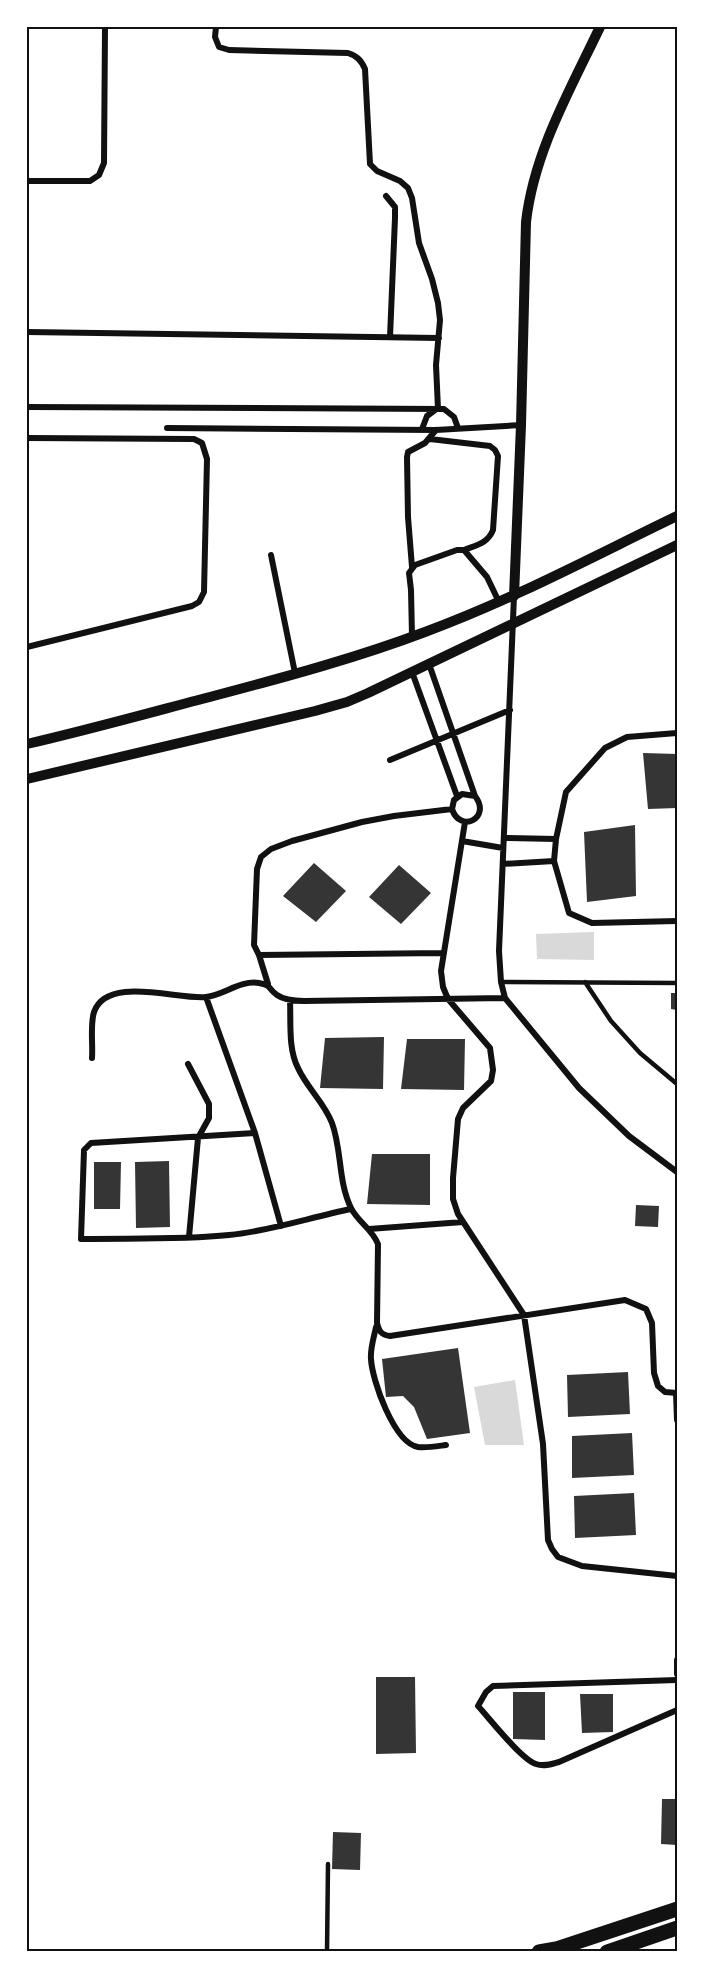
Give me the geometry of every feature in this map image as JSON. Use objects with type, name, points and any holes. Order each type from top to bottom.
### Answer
[{"type":"highway","points":[[539,1952],[556,1949],[677,1909]]},
{"type":"highway","points":[[608,1952],[677,1928]]},
{"type":"street","points":[[27,181],[90,182],[99,175],[104,163],[105,27]]},
{"type":"street","points":[[216,27],[215,37],[219,47],[229,50],[348,53],[356,56],[362,63],[370,164],[377,171],[400,181],[408,188],[419,243],[438,303],[439,338],[436,365],[438,409]]},
{"type":"street","points":[[600,27],[549,138],[530,192],[526,222],[521,425],[499,951],[501,982],[505,999],[579,1088],[629,1136],[677,1173]]},
{"type":"street","points":[[386,196],[395,207],[390,337]]},
{"type":"street","points":[[27,332],[439,338]]},
{"type":"street","points":[[27,407],[438,409],[449,411],[458,428]]},
{"type":"street","points":[[422,429],[431,411],[438,409]]},
{"type":"street","points":[[167,428],[436,430],[521,425]]},
{"type":"street","points":[[412,636],[409,573],[412,567],[406,457],[412,448],[429,439],[436,430]]},
{"type":"street","points":[[27,438],[194,439],[202,443],[207,459],[207,512],[204,592],[198,602],[192,606],[27,648]]},
{"type":"street","points":[[412,567],[486,542],[493,530],[498,456],[495,450],[490,446],[429,439]]},
{"type":"street","points":[[27,744],[96,728],[294,674],[412,636],[514,596],[677,516]]},
{"type":"street","points":[[27,779],[347,702],[677,545]]},
{"type":"street","points":[[464,550],[488,576],[499,602]]},
{"type":"street","points":[[271,555],[294,674]]},
{"type":"street","points":[[429,663],[475,796],[480,803],[480,812],[475,819],[465,822],[456,818],[452,804],[457,796],[466,793],[475,796]]},
{"type":"street","points":[[412,672],[457,796]]},
{"type":"street","points":[[390,760],[510,710]]},
{"type":"street","points":[[677,734],[627,737],[605,748],[566,792],[554,861],[568,913],[592,923],[677,921]]},
{"type":"street","points":[[452,809],[362,822],[291,841],[271,849],[261,857],[257,869],[254,945],[268,984],[277,995],[290,1000],[505,999]]},
{"type":"street","points":[[465,822],[441,971],[448,999],[490,1048],[493,1070],[491,1081],[463,1108],[458,1119],[453,1199],[458,1214],[524,1315],[543,1444],[548,1540],[558,1557],[582,1566],[677,1576]]},
{"type":"street","points":[[504,838],[556,839]]},
{"type":"street","points":[[462,841],[503,848]]},
{"type":"street","points":[[503,864],[554,861]]},
{"type":"street","points":[[259,955],[444,953]]},
{"type":"street","points":[[92,1058],[93,1016],[101,1001],[110,996],[133,991],[206,997],[255,982],[268,984]]},
{"type":"street","points":[[206,997],[255,1133],[281,1226]]},
{"type":"street","points":[[290,1000],[293,1053],[296,1066],[331,1121],[351,1209],[375,1237],[379,1251],[377,1323],[370,1357],[374,1380],[384,1408],[405,1439],[417,1447],[446,1445]]},
{"type":"street","points":[[188,1064],[209,1104],[209,1118],[199,1136],[189,1237]]},
{"type":"street","points":[[255,1133],[91,1143],[84,1150],[81,1239],[231,1235],[351,1209]]},
{"type":"street","points":[[369,1229],[463,1222]]},
{"type":"street","points":[[377,1323],[379,1332],[390,1336],[625,1300],[638,1304],[646,1309],[652,1323],[654,1373],[658,1386],[665,1392],[677,1393],[677,1420]]},
{"type":"street","points":[[677,1660],[677,1674]]},
{"type":"street","points":[[677,1680],[494,1686],[486,1692],[478,1706],[524,1756],[535,1764],[545,1765],[560,1762],[677,1710]]},
{"type":"lane","points":[[501,982],[677,983]]},
{"type":"lane","points":[[585,982],[611,1021],[633,1045],[677,1084]]},
{"type":"lane","points":[[327,1952],[328,1864]]},
{"type":"shaded area","points":[[594,932],[594,960],[537,959],[536,934]]},
{"type":"shaded area","points":[[515,1380],[524,1445],[485,1445],[474,1387]]},
{"type":"building","points":[[643,753],[677,754],[677,808],[648,809]]},
{"type":"building","points":[[635,825],[636,896],[587,902],[584,832]]},
{"type":"building","points":[[314,863],[346,891],[316,922],[283,896]]},
{"type":"building","points":[[399,865],[431,893],[401,924],[369,897]]},
{"type":"building","points":[[671,993],[677,993],[677,1010],[671,1009]]},
{"type":"building","points":[[384,1037],[383,1089],[320,1088],[325,1038]]},
{"type":"building","points":[[407,1039],[465,1039],[464,1090],[401,1089]]},
{"type":"building","points":[[372,1154],[430,1154],[430,1205],[367,1204]]},
{"type":"building","points":[[169,1161],[170,1227],[136,1228],[135,1162]]},
{"type":"building","points":[[94,1162],[121,1162],[120,1209],[94,1209]]},
{"type":"building","points":[[636,1205],[659,1206],[658,1227],[635,1226]]},
{"type":"building","points":[[458,1348],[470,1433],[427,1439],[414,1407],[403,1396],[386,1397],[382,1359]]},
{"type":"building","points":[[628,1372],[630,1414],[568,1417],[567,1375]]},
{"type":"building","points":[[632,1433],[634,1475],[572,1478],[572,1436]]},
{"type":"building","points":[[634,1493],[636,1535],[575,1538],[574,1496]]},
{"type":"building","points":[[376,1677],[415,1677],[416,1753],[376,1754]]},
{"type":"building","points":[[513,1692],[545,1692],[545,1740],[513,1739]]},
{"type":"building","points":[[580,1694],[613,1694],[613,1732],[582,1733]]},
{"type":"building","points":[[662,1799],[677,1799],[677,1845],[661,1844]]},
{"type":"building","points":[[333,1832],[361,1833],[360,1870],[332,1869]]}]
